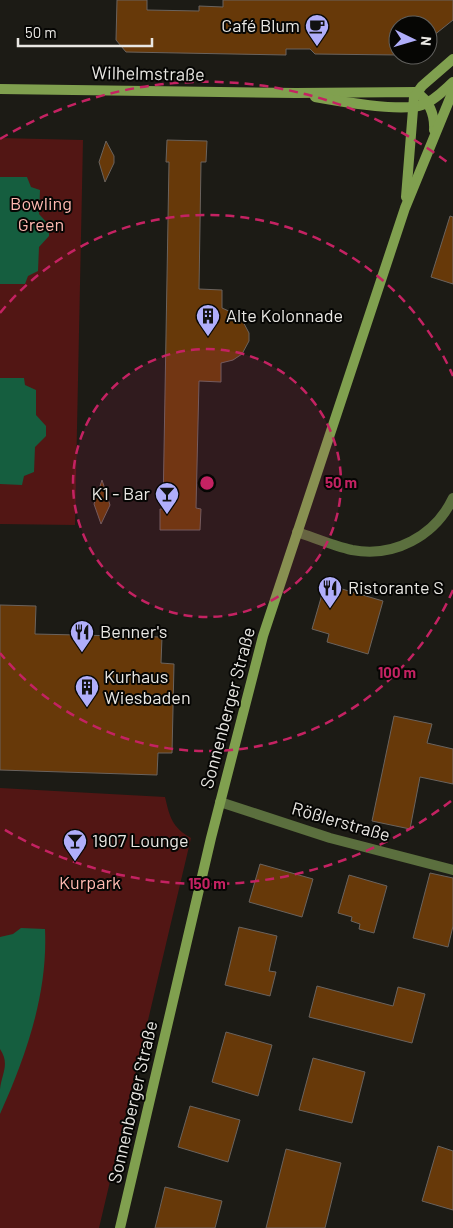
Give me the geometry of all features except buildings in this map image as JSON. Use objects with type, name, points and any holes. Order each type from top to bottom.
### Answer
[{"type":"main road","points":[[416,92],[453,59]]},
{"type":"main road","name":"Wilhelmstraße","points":[[296,93],[341,102],[412,107],[427,103],[453,82]]},
{"type":"main road","name":"Wilhelmstraße","points":[[0,89],[296,93],[416,92]]},
{"type":"main road","name":"Sonnenberger Straße","points":[[120,1228],[220,802],[264,636],[405,208],[453,91]]},
{"type":"main road","name":"Sonnenberger Straße","points":[[416,92],[427,103],[434,116],[434,136]]},
{"type":"main road","name":"Sonnenberger Straße","points":[[405,208],[412,107],[416,92]]},
{"type":"street","points":[[297,532],[351,550],[374,551],[397,548],[411,542],[433,527],[453,498]]},
{"type":"street","name":"Rößlerstraße","points":[[220,802],[330,838],[453,870]]},
{"type":"green space","name":"Bowling Green","points":[[0,138],[83,140],[75,525],[0,524]]},
{"type":"green space","name":"Kurpark","points":[[0,788],[165,797],[168,811],[176,826],[191,838],[99,1228],[0,1228]]},
{"type":"shaded area","points":[[0,177],[27,177],[31,187],[40,190],[39,214],[49,225],[49,236],[39,247],[38,271],[28,276],[25,284],[0,284]]},
{"type":"shaded area","points":[[0,378],[24,378],[25,385],[36,390],[36,415],[46,426],[46,436],[35,447],[34,472],[24,476],[22,485],[0,484]]},
{"type":"shaded area","points":[[21,928],[45,929],[43,977],[39,1001],[26,1047],[0,1114],[0,1089],[5,1064],[0,1049],[0,937],[13,934]]},
{"type":"place","name":"Café Blum","points":[[317,47]]},
{"type":"place","name":"Alte Kolonnade","points":[[208,337]]},
{"type":"place","name":"K1 - Bar","points":[[167,515]]},
{"type":"place","name":"Ristorante S","points":[[330,609]]},
{"type":"place","name":"Benner's","points":[[82,653]]},
{"type":"place","name":"Kurhaus Wiesbaden","points":[[87,708]]},
{"type":"place","name":"1907 Lounge","points":[[75,862]]}]
